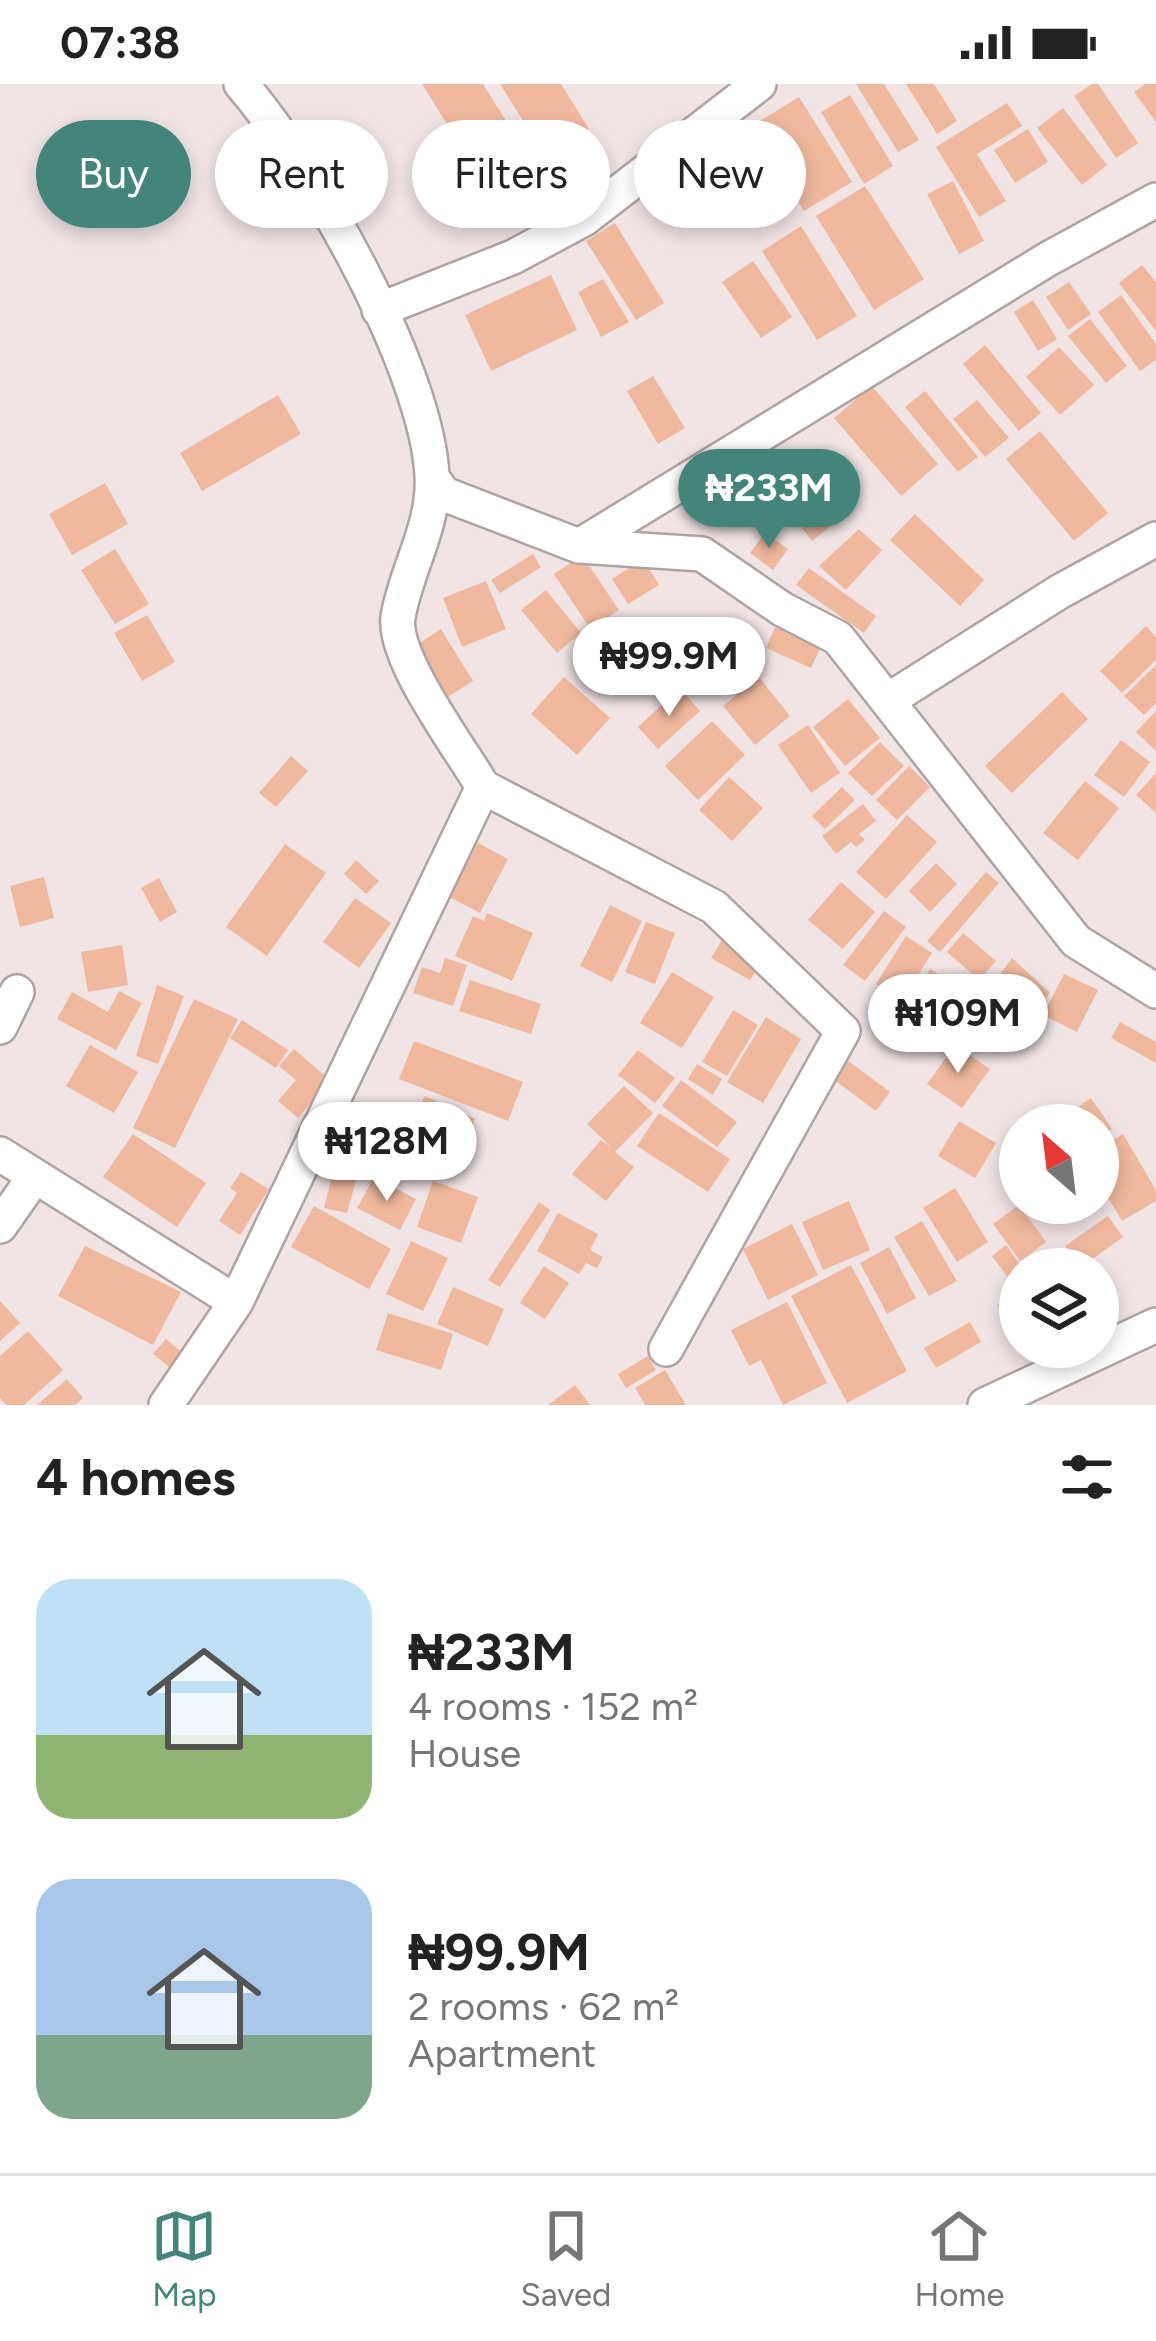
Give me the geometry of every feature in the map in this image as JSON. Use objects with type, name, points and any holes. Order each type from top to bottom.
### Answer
[{"type":"street","points":[[241,84],[326,205],[413,385],[433,479],[422,544],[398,619],[400,646],[484,787],[714,907],[843,1031],[666,1349]]},
{"type":"street","points":[[379,310],[513,257],[584,219],[759,84]]},
{"type":"street","points":[[579,546],[1048,259],[1156,200]]},
{"type":"street","points":[[433,479],[444,494],[579,546],[703,554],[782,609],[838,638],[1076,941],[1156,991]]},
{"type":"street","points":[[890,699],[1058,592],[1156,539]]},
{"type":"street","points":[[166,1405],[236,1302],[484,787]]},
{"type":"street","points":[[0,1027],[17,992]]},
{"type":"street","points":[[0,1154],[236,1302]]},
{"type":"street","points":[[0,1226],[35,1176]]},
{"type":"street","points":[[985,1405],[1156,1325]]},
{"type":"building","points":[[422,84],[483,84],[506,120],[444,120]]},
{"type":"building","points":[[500,84],[561,84],[583,120],[522,120]]},
{"type":"building","points":[[856,84],[884,84],[919,140],[898,152]]},
{"type":"building","points":[[906,84],[934,84],[957,121],[937,134]]},
{"type":"building","points":[[1098,84],[1138,143],[1116,158],[1074,96]]},
{"type":"building","points":[[1145,84],[1156,84],[1156,122],[1134,92]]},
{"type":"building","points":[[850,95],[893,166],[864,184],[821,112]]},
{"type":"building","points":[[799,97],[852,182],[806,210],[806,120],[762,120]]},
{"type":"building","points":[[1007,103],[1022,126],[977,154],[1006,201],[979,217],[936,147]]},
{"type":"building","points":[[1063,108],[1107,165],[1082,185],[1037,128]]},
{"type":"building","points":[[1028,129],[1048,162],[1015,183],[994,150]]},
{"type":"building","points":[[953,181],[984,241],[959,254],[927,194]]},
{"type":"building","points":[[865,186],[924,279],[874,310],[816,216]]},
{"type":"building","points":[[615,223],[664,303],[636,320],[586,241]]},
{"type":"building","points":[[802,228],[857,316],[817,340],[762,251]]},
{"type":"building","points":[[753,261],[792,317],[761,338],[722,282]]},
{"type":"building","points":[[1142,265],[1156,282],[1156,331],[1119,283]]},
{"type":"building","points":[[551,275],[577,330],[491,371],[465,315]]},
{"type":"building","points":[[603,279],[629,322],[601,337],[578,292]]},
{"type":"building","points":[[1069,282],[1091,314],[1068,330],[1046,297]]},
{"type":"building","points":[[1121,295],[1156,344],[1156,360],[1140,371],[1098,312]]},
{"type":"building","points":[[1033,300],[1057,339],[1038,351],[1014,312]]},
{"type":"building","points":[[1090,319],[1127,366],[1106,383],[1068,336]]},
{"type":"building","points":[[985,345],[1041,413],[1019,431],[963,364]]},
{"type":"building","points":[[1059,347],[1094,385],[1060,415],[1026,377]]},
{"type":"building","points":[[653,376],[685,428],[658,444],[627,391]]},
{"type":"building","points":[[872,386],[938,464],[901,496],[834,418]]},
{"type":"building","points":[[925,391],[978,457],[958,472],[905,407]]},
{"type":"building","points":[[278,395],[301,434],[202,491],[180,453]]},
{"type":"building","points":[[977,400],[1009,438],[985,457],[953,419]]},
{"type":"building","points":[[1040,431],[1108,513],[1074,541],[1006,459]]},
{"type":"building","points":[[783,456],[815,493],[781,523],[748,486]]},
{"type":"building","points":[[105,483],[128,524],[72,555],[49,514]]},
{"type":"building","points":[[833,487],[851,510],[812,541],[794,518]]},
{"type":"building","points":[[915,514],[984,580],[960,606],[890,540]]},
{"type":"building","points":[[859,529],[882,550],[846,590],[819,566]]},
{"type":"building","points":[[765,533],[788,549],[773,570],[750,553]]},
{"type":"building","points":[[115,549],[149,604],[115,624],[81,570]]},
{"type":"building","points":[[533,554],[541,567],[500,593],[491,580]]},
{"type":"building","points":[[582,555],[619,610],[591,630],[554,574]]},
{"type":"building","points":[[643,559],[659,585],[628,604],[612,579]]},
{"type":"building","points":[[809,568],[876,616],[864,633],[796,585]]},
{"type":"building","points":[[486,581],[506,629],[462,647],[443,598]]},
{"type":"building","points":[[546,590],[581,633],[557,653],[521,610]]},
{"type":"building","points":[[147,615],[175,662],[142,681],[114,633]]},
{"type":"building","points":[[1146,626],[1156,637],[1156,660],[1122,693],[1100,671]]},
{"type":"building","points":[[775,627],[821,647],[811,668],[766,648]]},
{"type":"building","points":[[441,629],[473,681],[446,698],[415,646]]},
{"type":"building","points":[[1156,665],[1156,703],[1144,715],[1124,696]]},
{"type":"building","points":[[564,677],[610,718],[577,755],[531,714]]},
{"type":"building","points":[[759,677],[790,716],[755,745],[723,706]]},
{"type":"building","points":[[680,688],[700,711],[658,749],[638,727]]},
{"type":"building","points":[[1062,692],[1088,719],[1012,793],[985,766]]},
{"type":"building","points":[[848,699],[880,738],[845,766],[813,727]]},
{"type":"building","points":[[1156,711],[1156,751],[1136,732]]},
{"type":"building","points":[[712,721],[745,755],[698,800],[665,766]]},
{"type":"building","points":[[808,725],[840,773],[811,793],[778,745]]},
{"type":"building","points":[[1121,740],[1150,762],[1124,797],[1094,775]]},
{"type":"building","points":[[880,742],[904,766],[872,796],[848,773]]},
{"type":"building","points":[[291,756],[308,771],[276,807],[259,793]]},
{"type":"building","points":[[909,766],[930,787],[897,820],[876,800]]},
{"type":"building","points":[[1156,773],[1156,813],[1136,795]]},
{"type":"building","points":[[729,777],[763,808],[732,841],[699,810]]},
{"type":"building","points":[[1085,781],[1119,808],[1078,860],[1043,833]]},
{"type":"building","points":[[842,787],[855,800],[825,829],[812,816]]},
{"type":"building","points":[[863,804],[876,821],[859,834],[865,840],[856,847],[851,842],[836,854],[822,836]]},
{"type":"building","points":[[907,815],[937,842],[886,899],[856,872]]},
{"type":"building","points":[[478,843],[508,859],[480,913],[449,897]]},
{"type":"building","points":[[285,844],[326,873],[267,956],[226,927]]},
{"type":"building","points":[[356,860],[379,881],[366,894],[344,874]]},
{"type":"building","points":[[936,863],[957,884],[930,912],[909,891]]},
{"type":"building","points":[[986,872],[999,883],[940,952],[927,941]]},
{"type":"building","points":[[44,877],[54,918],[20,927],[10,886]]},
{"type":"building","points":[[159,878],[177,912],[160,922],[141,888]]},
{"type":"building","points":[[841,882],[875,912],[843,949],[808,920]]},
{"type":"building","points":[[355,898],[391,923],[359,968],[323,942]]},
{"type":"building","points":[[610,905],[642,921],[612,982],[580,966]]},
{"type":"building","points":[[884,911],[906,927],[865,981],[843,965]]},
{"type":"building","points":[[487,913],[533,933],[512,981],[455,956],[473,916],[484,921]]},
{"type":"building","points":[[646,922],[675,933],[655,984],[625,972]]},
{"type":"building","points":[[963,933],[996,961],[979,980],[947,952]]},
{"type":"building","points":[[906,936],[932,953],[902,1000],[876,984]]},
{"type":"building","points":[[722,940],[761,962],[750,980],[711,958]]},
{"type":"building","points":[[122,945],[128,985],[88,992],[81,952]]},
{"type":"building","points":[[445,958],[467,965],[453,1006],[413,993],[422,967],[440,973]]},
{"type":"building","points":[[1012,958],[1050,993],[1017,1028],[984,996]]},
{"type":"building","points":[[930,969],[964,989],[940,1026],[907,1006]]},
{"type":"building","points":[[672,972],[714,997],[682,1048],[640,1023]]},
{"type":"building","points":[[1064,974],[1098,990],[1077,1032],[1043,1015]]},
{"type":"building","points":[[470,980],[541,1004],[531,1034],[459,1011]]},
{"type":"building","points":[[157,985],[184,996],[158,1064],[136,1056]]},
{"type":"building","points":[[119,991],[142,1003],[116,1050],[57,1019],[72,992],[108,1012]]},
{"type":"building","points":[[194,999],[238,1019],[175,1148],[133,1128]]},
{"type":"building","points":[[733,1010],[758,1025],[727,1076],[702,1062]]},
{"type":"building","points":[[975,1013],[1009,1028],[997,1053],[964,1037]]},
{"type":"building","points":[[766,1017],[801,1039],[763,1103],[727,1082]]},
{"type":"building","points":[[242,1020],[288,1050],[276,1068],[230,1038]]},
{"type":"building","points":[[1120,1022],[1156,1042],[1156,1063],[1111,1038]]},
{"type":"building","points":[[414,1041],[523,1082],[508,1121],[399,1079]]},
{"type":"building","points":[[90,1045],[138,1072],[114,1113],[66,1086]]},
{"type":"building","points":[[955,1045],[990,1069],[962,1108],[927,1084]]},
{"type":"building","points":[[294,1049],[330,1080],[298,1118],[278,1101],[296,1080],[279,1066]]},
{"type":"building","points":[[638,1050],[675,1078],[655,1103],[618,1075]]},
{"type":"building","points":[[847,1060],[890,1092],[876,1111],[833,1079]]},
{"type":"building","points":[[697,1064],[722,1079],[713,1095],[688,1079]]},
{"type":"building","points":[[681,1080],[737,1122],[717,1147],[662,1106]]},
{"type":"building","points":[[624,1086],[653,1113],[615,1152],[634,1167],[606,1201],[572,1174],[601,1140],[612,1148],[587,1124]]},
{"type":"building","points":[[425,1096],[475,1119],[458,1156],[408,1132]]},
{"type":"building","points":[[659,1113],[730,1159],[708,1192],[637,1146]]},
{"type":"building","points":[[959,1121],[996,1143],[975,1178],[938,1156]]},
{"type":"building","points":[[133,1134],[206,1183],[177,1227],[103,1177]]},
{"type":"building","points":[[1123,1134],[1156,1190],[1156,1201],[1122,1221],[1119,1216],[1119,1136]]},
{"type":"building","points":[[337,1156],[361,1162],[347,1213],[324,1208]]},
{"type":"building","points":[[241,1172],[269,1189],[240,1235],[219,1221],[237,1193],[230,1188]]},
{"type":"building","points":[[374,1177],[416,1199],[400,1230],[357,1208]]},
{"type":"building","points":[[433,1181],[478,1197],[461,1243],[417,1227]]},
{"type":"building","points":[[955,1188],[988,1242],[957,1262],[923,1208]]},
{"type":"building","points":[[849,1201],[870,1250],[823,1270],[802,1222]]},
{"type":"building","points":[[539,1202],[550,1210],[500,1287],[488,1280]]},
{"type":"building","points":[[314,1206],[391,1249],[369,1289],[291,1247]]},
{"type":"building","points":[[558,1213],[598,1234],[590,1250],[603,1257],[597,1268],[586,1263],[579,1274],[537,1251]]},
{"type":"building","points":[[999,1220],[999,1224],[1033,1224],[1046,1242],[1038,1248],[1011,1248],[993,1224]]},
{"type":"building","points":[[922,1221],[957,1281],[929,1296],[894,1237]]},
{"type":"building","points":[[792,1224],[818,1275],[768,1300],[743,1249]]},
{"type":"building","points":[[1097,1224],[1114,1224],[1123,1237],[1108,1248],[1065,1246]]},
{"type":"building","points":[[411,1241],[448,1258],[423,1311],[386,1294]]},
{"type":"building","points":[[85,1246],[181,1292],[153,1345],[58,1296]]},
{"type":"building","points":[[889,1247],[916,1298],[887,1314],[860,1263]]},
{"type":"building","points":[[851,1265],[907,1371],[847,1403],[791,1296]]},
{"type":"building","points":[[544,1266],[569,1283],[545,1319],[520,1303]]},
{"type":"building","points":[[453,1287],[504,1309],[488,1346],[437,1324]]},
{"type":"building","points":[[0,1301],[20,1323],[0,1341]]},
{"type":"building","points":[[787,1302],[827,1383],[783,1405],[761,1360],[749,1366],[731,1330]]},
{"type":"building","points":[[388,1313],[453,1334],[441,1370],[376,1350]]},
{"type":"building","points":[[970,1322],[981,1342],[936,1368],[924,1348]]},
{"type":"building","points":[[28,1331],[63,1370],[24,1405],[6,1405],[0,1398],[0,1356]]},
{"type":"building","points":[[166,1339],[186,1356],[174,1371],[153,1354]]},
{"type":"building","points":[[648,1356],[656,1370],[626,1388],[618,1374]]},
{"type":"building","points":[[665,1370],[686,1405],[645,1405],[635,1388]]},
{"type":"building","points":[[67,1379],[83,1398],[75,1405],[37,1405]]},
{"type":"building","points":[[575,1385],[590,1405],[548,1405]]}]
